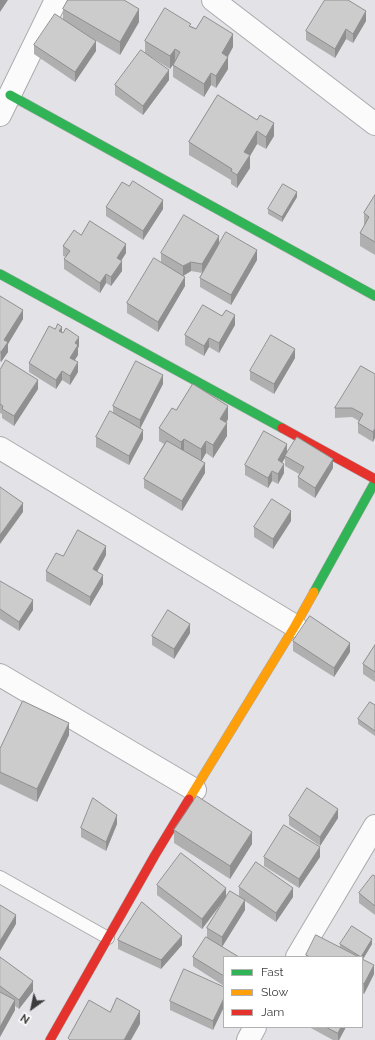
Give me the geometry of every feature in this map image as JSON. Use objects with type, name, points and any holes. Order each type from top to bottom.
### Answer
[{"type":"street","points":[[0,115],[56,0]]},
{"type":"street","points":[[213,0],[375,124]]},
{"type":"street","points":[[10,95],[375,296]]},
{"type":"street","points":[[0,274],[375,481],[295,626],[195,790],[50,1040]]},
{"type":"street","points":[[0,448],[295,626]]},
{"type":"street","points":[[0,676],[195,790]]},
{"type":"street","points":[[298,956],[375,826]]},
{"type":"street","points":[[248,1040],[254,1028]]},
{"type":"lane","points":[[0,877],[108,938]]},
{"type":"building","points":[[68,0],[124,0],[139,9],[120,42],[63,9]]},
{"type":"building","points":[[325,0],[348,0],[366,11],[353,34],[346,29],[335,49],[306,31]]},
{"type":"building","points":[[165,8],[191,24],[189,26],[196,29],[204,16],[233,34],[222,53],[228,57],[216,76],[211,73],[204,84],[173,65],[180,52],[175,49],[170,56],[145,41]]},
{"type":"building","points":[[55,14],[96,41],[75,72],[34,45]]},
{"type":"building","points":[[141,50],[169,70],[143,106],[115,85]]},
{"type":"building","points":[[218,95],[257,120],[260,115],[274,123],[266,137],[257,131],[244,152],[250,155],[237,175],[231,171],[232,169],[189,142]]},
{"type":"building","points":[[133,181],[163,200],[143,231],[106,207],[122,182],[129,186]]},
{"type":"building","points":[[283,184],[297,192],[282,217],[268,209]]},
{"type":"building","points":[[375,195],[375,242],[360,233],[369,217],[364,213]]},
{"type":"building","points":[[184,215],[219,236],[202,264],[191,262],[183,266],[161,253]]},
{"type":"building","points":[[90,221],[126,244],[117,258],[122,261],[111,277],[106,274],[100,283],[64,259],[70,251],[63,246],[74,230],[81,235]]},
{"type":"building","points":[[226,232],[257,250],[231,295],[200,278]]},
{"type":"building","points":[[154,258],[185,277],[158,322],[127,303]]},
{"type":"building","points":[[0,296],[23,310],[4,340],[8,342],[1,352],[0,352]]},
{"type":"building","points":[[203,305],[222,316],[226,310],[235,315],[219,343],[209,338],[204,346],[185,335]]},
{"type":"building","points":[[58,324],[62,327],[59,331],[63,333],[66,328],[79,337],[75,343],[78,345],[70,358],[78,362],[70,376],[62,371],[56,380],[29,363],[49,326],[55,329]]},
{"type":"building","points":[[271,335],[295,349],[274,384],[250,371]]},
{"type":"building","points":[[6,360],[38,380],[14,416],[2,409],[3,406],[0,404],[0,370]]},
{"type":"building","points":[[136,361],[163,375],[140,420],[113,406]]},
{"type":"building","points":[[361,366],[375,374],[375,428],[373,432],[358,423],[363,414],[352,408],[335,408]]},
{"type":"building","points":[[193,384],[228,406],[220,419],[227,423],[213,445],[206,441],[201,449],[184,439],[181,442],[159,428],[172,408],[176,410]]},
{"type":"building","points":[[110,411],[143,430],[129,456],[96,437]]},
{"type":"building","points":[[264,431],[287,444],[278,460],[284,464],[278,474],[272,471],[268,478],[245,465]]},
{"type":"building","points":[[297,437],[333,459],[315,488],[298,477],[304,467],[285,456]]},
{"type":"building","points":[[167,441],[205,463],[182,501],[144,479]]},
{"type":"building","points":[[0,487],[23,503],[0,535]]},
{"type":"building","points":[[272,499],[291,511],[273,539],[254,527]]},
{"type":"building","points":[[78,530],[106,546],[93,569],[103,575],[90,597],[46,571],[56,553],[63,556]]},
{"type":"building","points":[[0,581],[33,600],[19,622],[0,609]]},
{"type":"building","points":[[168,610],[190,624],[174,649],[152,636]]},
{"type":"building","points":[[310,616],[350,643],[334,668],[293,641]]},
{"type":"building","points":[[375,645],[375,672],[363,664]]},
{"type":"building","points":[[23,701],[69,723],[37,789],[0,772],[0,749]]},
{"type":"building","points":[[370,702],[375,705],[375,731],[358,719]]},
{"type":"building","points":[[307,788],[338,809],[320,837],[289,816]]},
{"type":"building","points":[[197,796],[252,832],[230,866],[174,830]]},
{"type":"building","points":[[93,798],[117,815],[106,842],[81,828]]},
{"type":"building","points":[[284,825],[320,847],[299,879],[264,857]]},
{"type":"building","points":[[181,853],[226,888],[202,919],[157,885]]},
{"type":"building","points":[[256,862],[293,888],[276,913],[239,887]]},
{"type":"building","points":[[373,875],[375,876],[375,906],[359,893]]},
{"type":"building","points":[[230,891],[245,900],[222,937],[207,928]]},
{"type":"building","points":[[142,902],[182,936],[161,960],[118,940]]},
{"type":"building","points":[[0,905],[16,915],[0,941]]},
{"type":"building","points":[[352,926],[372,939],[362,956],[340,944]]},
{"type":"building","points":[[316,935],[357,956],[308,956],[306,955]]},
{"type":"building","points":[[206,937],[237,956],[223,956],[223,975],[193,957]]},
{"type":"building","points":[[0,957],[33,981],[19,1000],[0,986]]},
{"type":"building","points":[[363,960],[374,965],[363,984]]},
{"type":"building","points":[[184,969],[223,987],[223,1000],[213,1021],[170,1001]]},
{"type":"building","points":[[0,992],[15,1000],[0,1027]]},
{"type":"building","points":[[117,998],[140,1011],[124,1040],[70,1040],[68,1038],[89,1000],[110,1012]]},
{"type":"building","points":[[328,1028],[340,1028],[338,1033]]},
{"type":"traffic: fast","points":[[10,95],[375,296]]},
{"type":"traffic: fast","points":[[0,274],[282,428]]},
{"type":"traffic: fast","points":[[314,592],[375,482]]},
{"type":"traffic: slow","points":[[189,799],[295,626],[314,592]]},
{"type":"traffic: jam","points":[[282,428],[375,479]]},
{"type":"traffic: jam","points":[[50,1040],[155,855],[189,799]]}]
